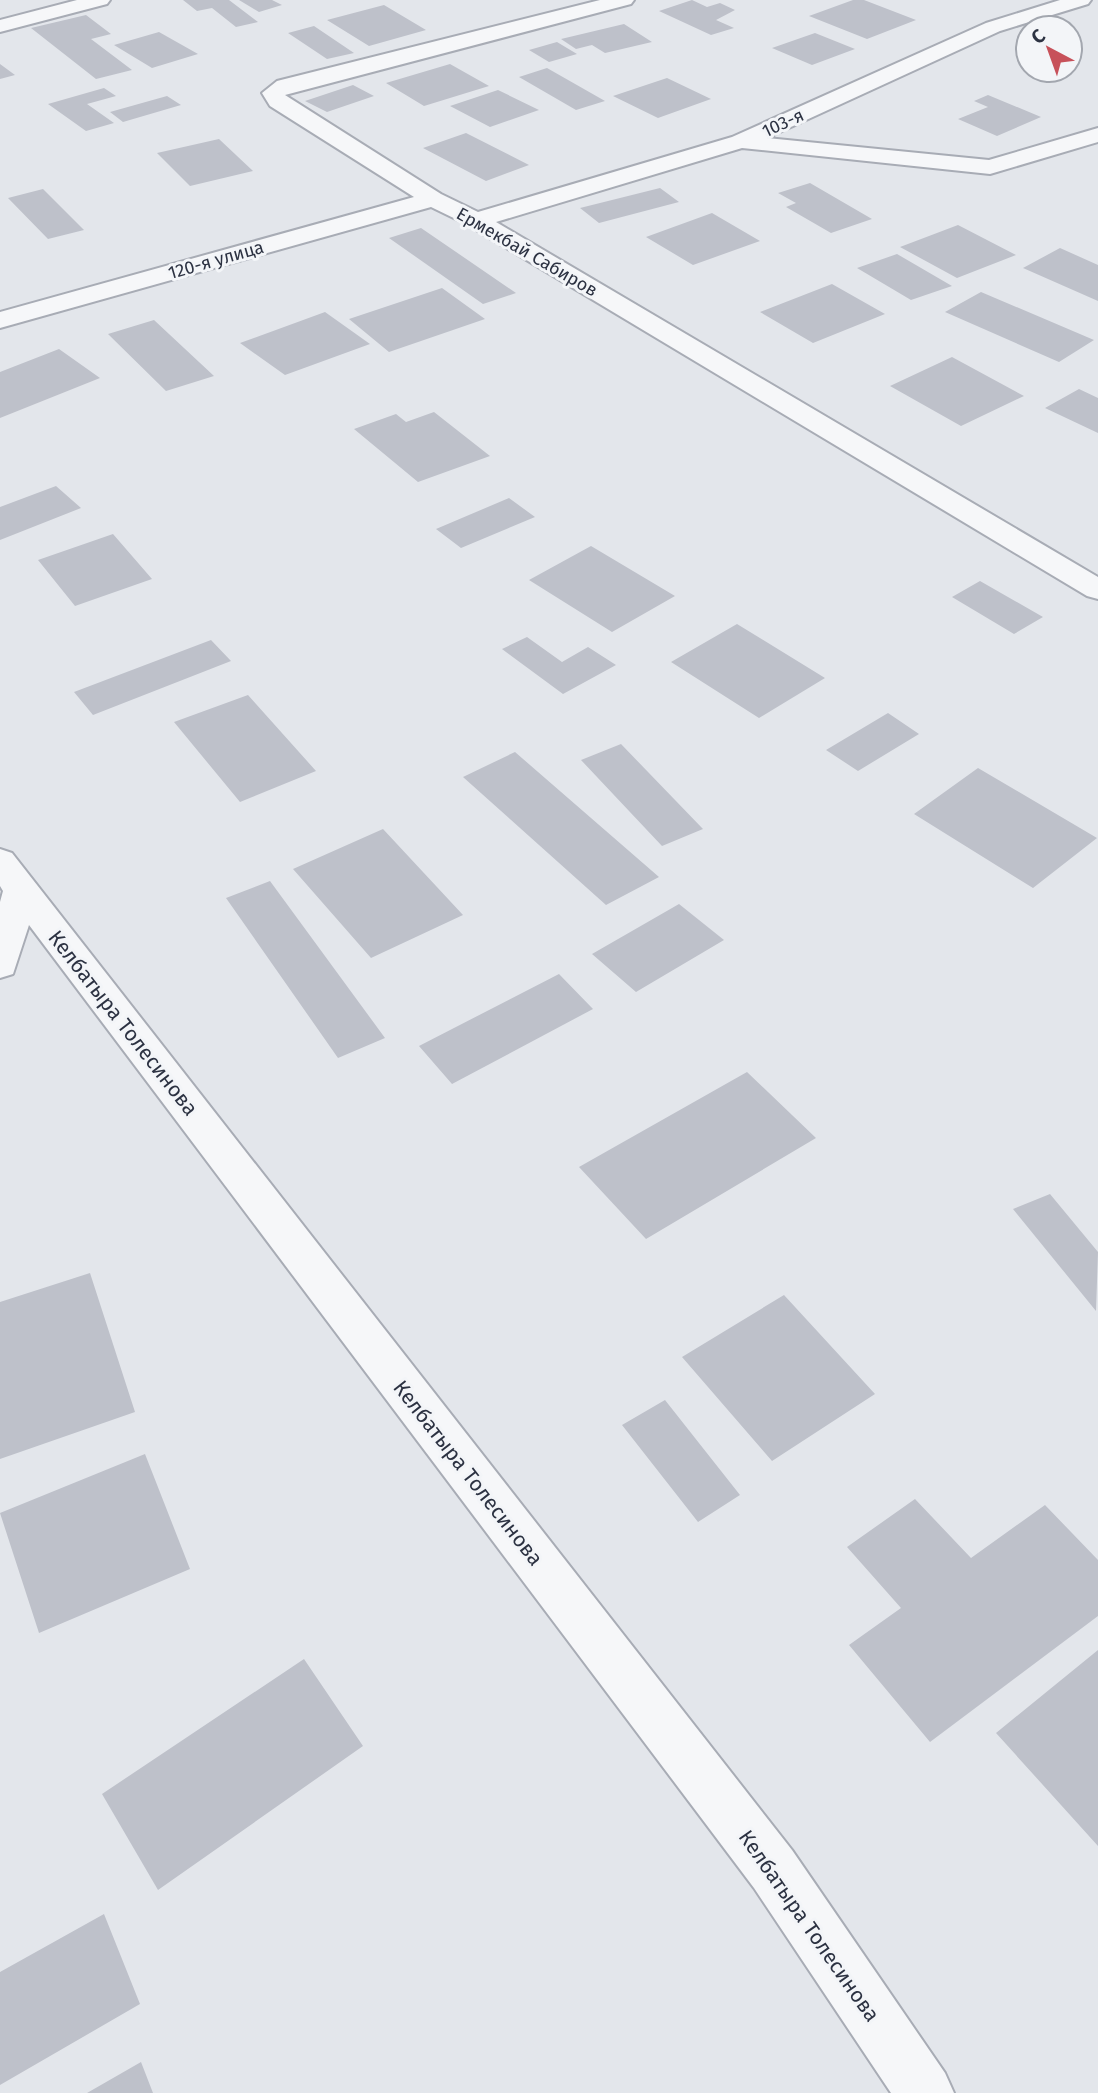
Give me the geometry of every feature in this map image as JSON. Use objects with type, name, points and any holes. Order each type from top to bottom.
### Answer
[{"type":"street","points":[[0,26],[100,0]]},
{"type":"street","name":"Ермекбай Сабиров","points":[[624,0],[285,86],[273,93],[278,102],[433,199],[476,220],[1098,590]]},
{"type":"street","name":"103-я","points":[[476,220],[740,142],[993,27],[1081,0]]},
{"type":"street","points":[[740,142],[990,167],[1098,135]]},
{"type":"street","name":"120-я улица","points":[[0,320],[433,199]]},
{"type":"street","points":[[0,965],[11,876]]},
{"type":"street","name":"Келбатыра Толесинова","points":[[11,876],[773,1869],[925,2093]]},
{"type":"building","points":[[183,0],[229,0],[258,22],[236,27],[212,8],[197,11]]},
{"type":"building","points":[[239,0],[272,0],[282,5],[259,12]]},
{"type":"building","points":[[692,0],[707,7],[720,3],[735,10],[716,20],[734,28],[711,35],[659,11]]},
{"type":"building","points":[[853,0],[864,0],[916,20],[867,39],[809,16]]},
{"type":"building","points":[[384,5],[426,30],[369,46],[327,20]]},
{"type":"building","points":[[86,15],[111,34],[91,39],[132,70],[96,79],[31,28]]},
{"type":"building","points":[[624,24],[652,42],[605,53],[592,45],[576,49],[561,39]]},
{"type":"building","points":[[314,26],[354,53],[327,59],[288,33]]},
{"type":"building","points":[[159,32],[198,54],[152,68],[114,45]]},
{"type":"building","points":[[815,33],[855,49],[812,65],[772,48]]},
{"type":"building","points":[[557,42],[577,54],[549,62],[529,50]]},
{"type":"building","points":[[0,64],[15,75],[0,79]]},
{"type":"building","points":[[450,64],[489,86],[424,106],[386,83]]},
{"type":"building","points":[[547,68],[605,101],[576,110],[519,77]]},
{"type":"building","points":[[667,78],[711,99],[658,118],[613,96]]},
{"type":"building","points":[[353,85],[374,96],[327,112],[305,101]]},
{"type":"building","points":[[104,88],[116,96],[87,104],[114,123],[86,131],[48,104]]},
{"type":"building","points":[[498,90],[539,110],[490,127],[450,106]]},
{"type":"building","points":[[988,95],[1041,117],[997,136],[958,119],[988,107],[974,101]]},
{"type":"building","points":[[167,96],[181,105],[123,122],[110,112]]},
{"type":"building","points":[[466,133],[529,165],[486,181],[423,148]]},
{"type":"building","points":[[219,139],[253,171],[190,186],[157,153]]},
{"type":"building","points":[[810,183],[872,219],[831,233],[786,207],[796,203],[778,193]]},
{"type":"building","points":[[660,188],[679,202],[599,223],[580,208]]},
{"type":"building","points":[[43,189],[84,230],[48,239],[8,198]]},
{"type":"building","points":[[712,213],[760,241],[693,265],[646,237]]},
{"type":"building","points":[[958,225],[1016,255],[957,278],[900,247]]},
{"type":"building","points":[[421,228],[516,293],[483,304],[389,238]]},
{"type":"building","points":[[1060,248],[1098,265],[1098,301],[1023,268]]},
{"type":"building","points":[[897,254],[952,286],[911,300],[857,268]]},
{"type":"building","points":[[832,284],[885,314],[813,343],[760,312]]},
{"type":"building","points":[[442,288],[485,319],[389,352],[349,319]]},
{"type":"building","points":[[981,292],[1094,340],[1059,362],[945,312]]},
{"type":"building","points":[[325,312],[370,344],[285,375],[240,343]]},
{"type":"building","points":[[154,320],[214,376],[166,391],[108,334]]},
{"type":"building","points":[[59,349],[100,378],[0,418],[0,372]]},
{"type":"building","points":[[952,357],[1024,396],[961,426],[890,386]]},
{"type":"building","points":[[1079,389],[1098,398],[1098,433],[1045,408]]},
{"type":"building","points":[[434,412],[490,456],[418,482],[354,429],[396,414],[406,422]]},
{"type":"building","points":[[56,486],[81,508],[0,540],[0,507]]},
{"type":"building","points":[[509,498],[535,517],[461,548],[436,529]]},
{"type":"building","points":[[113,534],[152,579],[75,606],[38,560]]},
{"type":"building","points":[[591,546],[675,596],[612,632],[529,580]]},
{"type":"building","points":[[980,581],[1043,617],[1014,634],[952,597]]},
{"type":"building","points":[[737,624],[825,678],[759,718],[671,662]]},
{"type":"building","points":[[527,637],[562,662],[588,647],[616,665],[563,694],[502,649]]},
{"type":"building","points":[[211,640],[231,661],[93,715],[74,692]]},
{"type":"building","points":[[248,695],[316,771],[240,802],[174,722]]},
{"type":"building","points":[[888,713],[919,734],[858,771],[826,750]]},
{"type":"building","points":[[621,744],[703,829],[662,846],[581,760]]},
{"type":"building","points":[[515,752],[659,877],[606,905],[463,777]]},
{"type":"building","points":[[978,768],[1097,838],[1033,888],[914,814]]},
{"type":"building","points":[[383,829],[463,915],[371,958],[293,869]]},
{"type":"building","points":[[270,881],[385,1038],[338,1058],[226,898]]},
{"type":"building","points":[[679,904],[724,940],[636,992],[592,954]]},
{"type":"building","points":[[559,974],[593,1009],[452,1084],[419,1046]]},
{"type":"building","points":[[747,1072],[816,1138],[646,1239],[579,1167]]},
{"type":"building","points":[[1050,1194],[1098,1252],[1096,1311],[1013,1209]]},
{"type":"building","points":[[90,1273],[135,1412],[0,1459],[0,1302]]},
{"type":"building","points":[[784,1295],[875,1394],[772,1461],[682,1357]]},
{"type":"building","points":[[665,1400],[740,1495],[698,1522],[622,1425]]},
{"type":"building","points":[[145,1454],[190,1569],[39,1633],[0,1513]]},
{"type":"building","points":[[915,1499],[971,1558],[1045,1505],[1098,1560],[1098,1616],[930,1742],[849,1645],[901,1608],[847,1547]]},
{"type":"building","points":[[1098,1650],[1098,1846],[996,1733]]},
{"type":"building","points":[[304,1659],[363,1746],[158,1890],[102,1794]]},
{"type":"building","points":[[104,1914],[140,2004],[0,2085],[0,1972]]},
{"type":"building","points":[[141,2062],[153,2093],[87,2093]]}]
